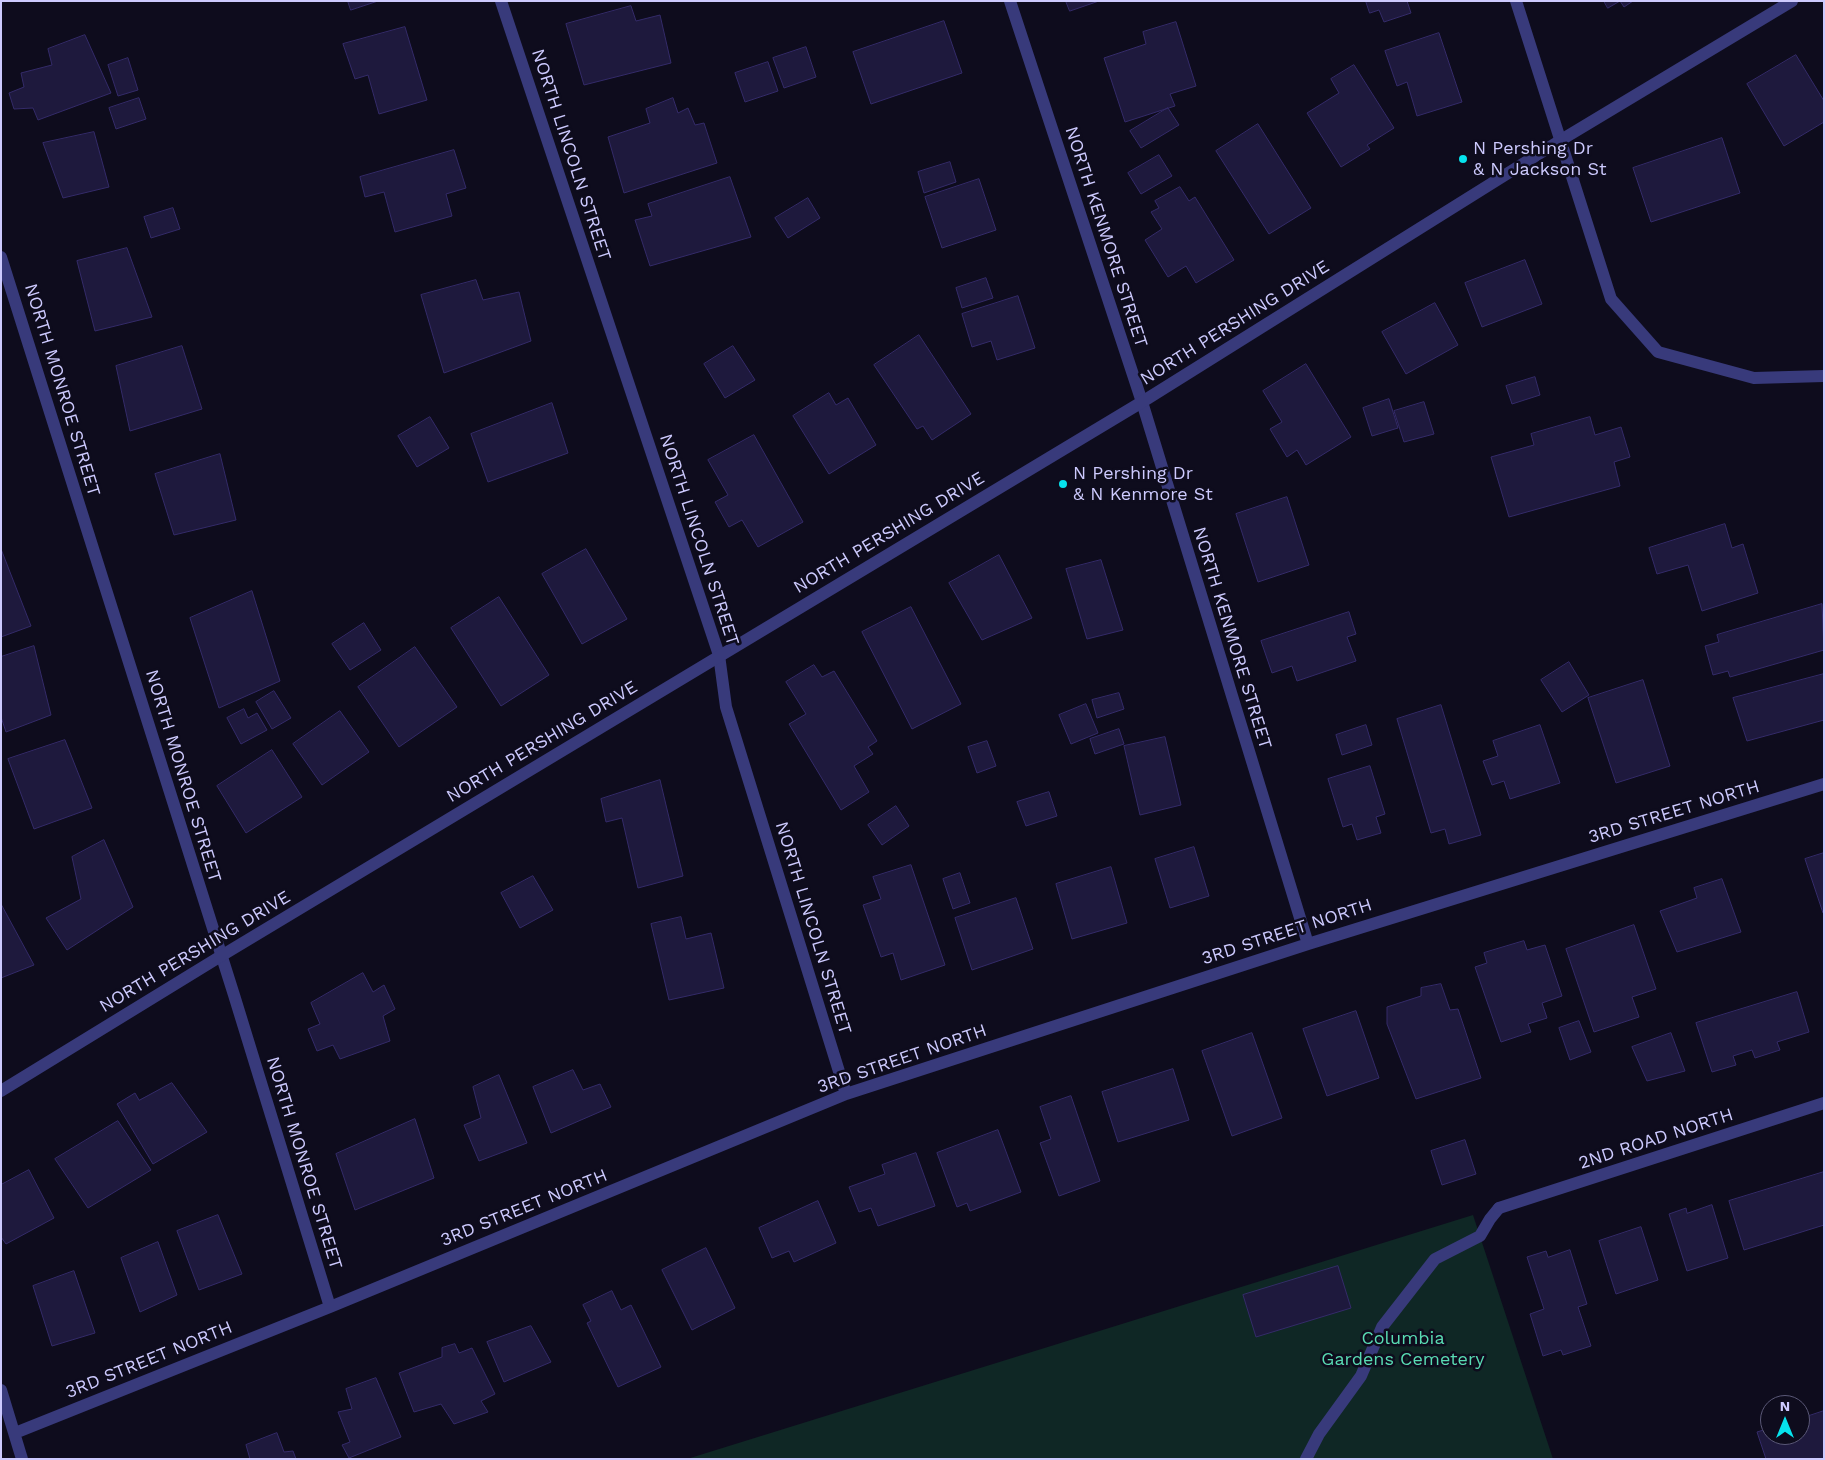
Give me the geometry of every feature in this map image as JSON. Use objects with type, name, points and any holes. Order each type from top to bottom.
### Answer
[{"type":"street","name":"NORTH LINCOLN STREET","points":[[501,1],[719,655],[726,706],[846,1094]]},
{"type":"street","name":"NORTH KENMORE STREET","points":[[1010,1],[1142,402],[1308,944]]},
{"type":"street","points":[[1516,1],[1611,299],[1658,352],[1754,378],[1823,380]]},
{"type":"street","name":"NORTH PERSHING DRIVE","points":[[1,1091],[719,655],[1142,402],[1561,140],[1792,1]]},
{"type":"street","name":"NORTH MONROE STREET","points":[[1,257],[330,1307]]},
{"type":"street","name":"3RD STREET NORTH","points":[[15,1432],[330,1307],[846,1094],[1308,944],[1824,784]]},
{"type":"street","name":"2ND ROAD NORTH","points":[[1306,1459],[1319,1434],[1361,1376],[1382,1327],[1435,1259],[1480,1236],[1499,1208],[1824,1103]]},
{"type":"street","points":[[1,1390],[22,1459]]},
{"type":"green space","name":"Columbia Gardens Cemetery","points":[[1473,1215],[1553,1459],[687,1459]]},
{"type":"building","points":[[348,1],[378,1],[351,10]]},
{"type":"building","points":[[1066,1],[1099,1],[1070,11]]},
{"type":"building","points":[[1366,1],[1407,1],[1411,13],[1384,22],[1379,10],[1370,13]]},
{"type":"building","points":[[1604,1],[1620,1],[1608,8]]},
{"type":"building","points":[[1620,1],[1633,1],[1624,7]]},
{"type":"building","points":[[631,6],[636,21],[660,15],[671,63],[584,85],[566,24]]},
{"type":"building","points":[[944,21],[962,73],[871,104],[853,52]]},
{"type":"building","points":[[1176,22],[1196,86],[1170,94],[1175,106],[1125,122],[1104,58],[1146,44],[1143,32]]},
{"type":"building","points":[[405,27],[427,100],[379,114],[368,75],[355,79],[343,44]]},
{"type":"building","points":[[1439,33],[1462,102],[1417,116],[1407,82],[1397,86],[1385,51]]},
{"type":"building","points":[[85,35],[111,93],[38,120],[33,108],[14,109],[9,93],[24,87],[21,73],[52,65],[48,49]]},
{"type":"building","points":[[806,47],[816,77],[784,88],[773,58]]},
{"type":"building","points":[[1796,55],[1824,101],[1824,122],[1784,146],[1747,84]]},
{"type":"building","points":[[128,58],[138,90],[118,96],[108,65]]},
{"type":"building","points":[[768,62],[778,91],[745,102],[735,73]]},
{"type":"building","points":[[1354,65],[1394,128],[1367,145],[1370,149],[1341,167],[1307,113],[1339,93],[1331,79]]},
{"type":"building","points":[[139,98],[146,119],[116,129],[109,108]]},
{"type":"building","points":[[673,98],[678,113],[688,108],[695,125],[704,123],[717,163],[624,193],[608,137],[650,123],[646,109]]},
{"type":"building","points":[[1168,108],[1179,125],[1141,148],[1130,131]]},
{"type":"building","points":[[1258,124],[1311,208],[1269,234],[1216,151]]},
{"type":"building","points":[[94,132],[109,187],[63,198],[43,143]]},
{"type":"building","points":[[1722,138],[1740,193],[1651,222],[1633,168]]},
{"type":"building","points":[[454,150],[466,188],[446,194],[452,216],[395,232],[384,192],[365,197],[360,177]]},
{"type":"building","points":[[1159,155],[1172,176],[1141,194],[1128,173]]},
{"type":"building","points":[[950,162],[956,182],[924,193],[918,172]]},
{"type":"building","points":[[730,177],[751,237],[650,266],[635,220],[652,216],[648,204]]},
{"type":"building","points":[[979,179],[996,230],[942,248],[925,197]]},
{"type":"building","points":[[1180,187],[1189,201],[1195,197],[1234,260],[1196,283],[1186,266],[1168,277],[1145,240],[1162,229],[1151,212],[1159,208],[1155,201]]},
{"type":"building","points":[[808,198],[820,218],[788,238],[775,218]]},
{"type":"building","points":[[173,208],[180,229],[151,238],[144,217]]},
{"type":"building","points":[[127,248],[152,317],[95,331],[77,261]]},
{"type":"building","points":[[1525,260],[1542,304],[1482,327],[1465,283]]},
{"type":"building","points":[[986,278],[993,298],[962,308],[956,288]]},
{"type":"building","points":[[476,280],[483,300],[519,292],[531,341],[444,373],[421,295]]},
{"type":"building","points":[[1018,296],[1035,348],[997,360],[991,341],[972,347],[962,314]]},
{"type":"building","points":[[1435,303],[1458,345],[1406,374],[1382,332]]},
{"type":"building","points":[[919,335],[971,414],[932,440],[923,426],[917,429],[874,365]]},
{"type":"building","points":[[182,346],[202,409],[130,431],[116,366]]},
{"type":"building","points":[[733,346],[755,380],[725,398],[704,364]]},
{"type":"building","points":[[1306,364],[1351,437],[1306,465],[1297,450],[1287,457],[1270,429],[1282,422],[1263,391]]},
{"type":"building","points":[[1535,377],[1540,395],[1512,404],[1506,386]]},
{"type":"building","points":[[829,393],[836,405],[848,398],[876,445],[829,474],[793,416]]},
{"type":"building","points":[[1389,399],[1398,428],[1372,436],[1363,408]]},
{"type":"building","points":[[1424,402],[1434,434],[1404,442],[1394,411]]},
{"type":"building","points":[[552,403],[568,453],[488,482],[471,434]]},
{"type":"building","points":[[430,417],[449,448],[417,467],[398,436]]},
{"type":"building","points":[[1590,417],[1595,435],[1621,427],[1630,457],[1614,462],[1620,486],[1509,517],[1491,457],[1534,445],[1531,434]]},
{"type":"building","points":[[754,435],[803,522],[758,547],[742,520],[729,527],[715,502],[728,495],[708,460]]},
{"type":"building","points":[[220,454],[236,520],[174,535],[155,474]]},
{"type":"building","points":[[1287,497],[1309,565],[1258,582],[1236,514]]},
{"type":"building","points":[[1725,524],[1732,548],[1743,544],[1758,593],[1702,611],[1688,565],[1657,574],[1649,548]]},
{"type":"building","points":[[1,549],[31,626],[1,637]]},
{"type":"building","points":[[586,549],[627,619],[582,644],[542,574]]},
{"type":"building","points":[[999,555],[1032,618],[982,640],[949,583]]},
{"type":"building","points":[[1101,560],[1123,630],[1087,639],[1066,569]]},
{"type":"building","points":[[252,591],[280,681],[219,708],[190,618]]},
{"type":"building","points":[[499,597],[549,675],[501,706],[451,628]]},
{"type":"building","points":[[1822,604],[1824,650],[1730,677],[1728,671],[1713,675],[1705,646],[1719,642],[1717,635]]},
{"type":"building","points":[[911,607],[961,704],[912,729],[862,632]]},
{"type":"building","points":[[1349,612],[1356,634],[1347,637],[1356,661],[1297,681],[1292,666],[1272,673],[1261,641]]},
{"type":"building","points":[[364,623],[381,650],[350,670],[332,644]]},
{"type":"building","points":[[34,646],[51,715],[6,732],[1,717],[1,657]]},
{"type":"building","points":[[415,647],[457,707],[399,747],[358,687]]},
{"type":"building","points":[[1569,662],[1589,695],[1562,712],[1541,680]]},
{"type":"building","points":[[814,665],[822,677],[834,671],[877,741],[868,747],[873,754],[854,766],[869,792],[841,810],[789,724],[806,714],[786,682]]},
{"type":"building","points":[[1824,674],[1824,720],[1747,741],[1733,698]]},
{"type":"building","points":[[1643,680],[1670,766],[1616,783],[1588,698]]},
{"type":"building","points":[[274,691],[291,718],[272,729],[256,702]]},
{"type":"building","points":[[1119,693],[1124,709],[1097,718],[1092,700]]},
{"type":"building","points":[[1086,704],[1098,733],[1071,744],[1059,715]]},
{"type":"building","points":[[1441,705],[1481,835],[1449,844],[1445,829],[1431,833],[1397,719]]},
{"type":"building","points":[[244,709],[248,718],[257,713],[267,730],[241,744],[227,718]]},
{"type":"building","points":[[340,711],[369,752],[322,785],[293,744]]},
{"type":"building","points":[[1366,725],[1372,745],[1342,755],[1336,735]]},
{"type":"building","points":[[1540,725],[1560,783],[1510,799],[1504,781],[1492,785],[1483,761],[1498,756],[1493,741]]},
{"type":"building","points":[[1119,729],[1124,744],[1095,754],[1090,739]]},
{"type":"building","points":[[1165,737],[1181,805],[1140,815],[1124,746]]},
{"type":"building","points":[[65,740],[92,808],[34,829],[8,759]]},
{"type":"building","points":[[987,741],[996,766],[977,773],[968,747]]},
{"type":"building","points":[[272,750],[302,797],[246,833],[217,786]]},
{"type":"building","points":[[1370,766],[1385,814],[1376,817],[1381,833],[1357,840],[1352,824],[1343,827],[1328,779]]},
{"type":"building","points":[[660,780],[683,876],[638,888],[622,818],[606,822],[601,799]]},
{"type":"building","points":[[1049,792],[1057,816],[1026,826],[1017,802]]},
{"type":"building","points":[[896,806],[909,826],[882,845],[868,825]]},
{"type":"building","points":[[104,840],[133,907],[67,950],[46,918],[81,899],[72,857]]},
{"type":"building","points":[[1194,847],[1209,896],[1170,908],[1155,859]]},
{"type":"building","points":[[1824,853],[1824,913],[1823,913],[1805,859]]},
{"type":"building","points":[[911,865],[945,965],[901,980],[893,953],[881,957],[863,905],[881,899],[873,877]]},
{"type":"building","points":[[1111,867],[1127,923],[1072,939],[1056,884]]},
{"type":"building","points":[[960,873],[970,903],[953,909],[943,879]]},
{"type":"building","points":[[533,876],[553,910],[520,928],[501,893]]},
{"type":"building","points":[[1722,879],[1741,932],[1677,952],[1660,911],[1697,898],[1694,888]]},
{"type":"building","points":[[1016,898],[1033,949],[972,970],[955,918]]},
{"type":"building","points":[[1,904],[34,965],[1,978]]},
{"type":"building","points":[[681,917],[686,939],[711,933],[724,988],[669,1000],[651,924]]},
{"type":"building","points":[[1634,925],[1656,989],[1632,997],[1639,1017],[1594,1032],[1566,949]]},
{"type":"building","points":[[1524,941],[1527,950],[1545,945],[1562,996],[1542,1003],[1547,1018],[1528,1024],[1531,1032],[1501,1042],[1475,967],[1487,963],[1484,953]]},
{"type":"building","points":[[363,973],[373,992],[384,985],[395,1009],[383,1016],[390,1041],[340,1059],[333,1045],[317,1051],[308,1029],[320,1024],[311,1003]]},
{"type":"building","points":[[1441,984],[1450,1010],[1458,1009],[1481,1078],[1416,1099],[1387,1024],[1387,1007],[1421,996],[1421,988]]},
{"type":"building","points":[[1797,992],[1809,1032],[1777,1042],[1780,1050],[1755,1058],[1752,1050],[1733,1056],[1736,1065],[1712,1072],[1696,1023]]},
{"type":"building","points":[[1356,1011],[1379,1078],[1327,1096],[1303,1029]]},
{"type":"building","points":[[1579,1021],[1591,1052],[1570,1060],[1559,1028]]},
{"type":"building","points":[[1252,1033],[1282,1118],[1232,1136],[1202,1051]]},
{"type":"building","points":[[1671,1033],[1685,1071],[1647,1081],[1632,1047]]},
{"type":"building","points":[[1173,1069],[1189,1120],[1118,1142],[1102,1092]]},
{"type":"building","points":[[573,1070],[583,1090],[600,1084],[611,1107],[551,1133],[533,1087]]},
{"type":"building","points":[[499,1075],[527,1143],[479,1161],[464,1125],[481,1118],[473,1087]]},
{"type":"building","points":[[172,1083],[207,1132],[153,1164],[117,1104],[135,1093],[139,1100]]},
{"type":"building","points":[[1071,1096],[1100,1181],[1059,1196],[1040,1143],[1051,1139],[1040,1107]]},
{"type":"building","points":[[415,1119],[434,1178],[355,1210],[336,1154]]},
{"type":"building","points":[[118,1121],[151,1170],[88,1208],[55,1159]]},
{"type":"building","points":[[998,1130],[1021,1192],[970,1211],[967,1203],[957,1207],[937,1153]]},
{"type":"building","points":[[1465,1140],[1476,1174],[1442,1185],[1431,1151]]},
{"type":"building","points":[[916,1153],[935,1206],[878,1226],[871,1208],[859,1212],[849,1187],[885,1174],[882,1165]]},
{"type":"building","points":[[29,1170],[54,1218],[6,1244],[1,1237],[1,1185]]},
{"type":"building","points":[[1824,1172],[1824,1225],[1744,1250],[1729,1201]]},
{"type":"building","points":[[818,1201],[836,1243],[794,1262],[789,1251],[772,1258],[759,1228]]},
{"type":"building","points":[[1712,1205],[1728,1258],[1687,1271],[1669,1214],[1686,1208],[1687,1213]]},
{"type":"building","points":[[218,1215],[242,1274],[199,1290],[177,1231]]},
{"type":"building","points":[[1641,1227],[1658,1280],[1616,1294],[1599,1241]]},
{"type":"building","points":[[158,1242],[177,1295],[140,1312],[121,1258]]},
{"type":"building","points":[[706,1248],[735,1308],[692,1330],[662,1270]]},
{"type":"building","points":[[1570,1250],[1587,1304],[1578,1307],[1591,1346],[1563,1355],[1561,1350],[1543,1356],[1530,1314],[1544,1309],[1527,1257],[1546,1251],[1548,1257]]},
{"type":"building","points":[[1338,1266],[1351,1308],[1256,1337],[1243,1295]]},
{"type":"building","points":[[74,1271],[95,1333],[52,1346],[33,1286]]},
{"type":"building","points":[[612,1291],[621,1310],[631,1305],[661,1367],[618,1387],[587,1323],[591,1321],[583,1305]]},
{"type":"building","points":[[531,1326],[551,1362],[504,1382],[487,1342]]},
{"type":"building","points":[[455,1344],[459,1353],[472,1348],[495,1394],[481,1401],[488,1412],[454,1424],[441,1404],[414,1412],[399,1373],[442,1357],[442,1348]]},
{"type":"building","points":[[376,1378],[401,1437],[349,1458],[342,1445],[350,1442],[338,1412],[352,1409],[346,1389]]},
{"type":"building","points":[[1824,1411],[1824,1459],[1766,1459],[1761,1445],[1810,1445],[1810,1416]]},
{"type":"building","points":[[277,1433],[284,1452],[293,1451],[296,1459],[250,1459],[246,1445]]},
{"type":"place","name":"N Pershing Dr & N Jackson St","points":[[1463,159]]},
{"type":"place","name":"N Pershing Dr & N Kenmore St","points":[[1063,484]]}]
